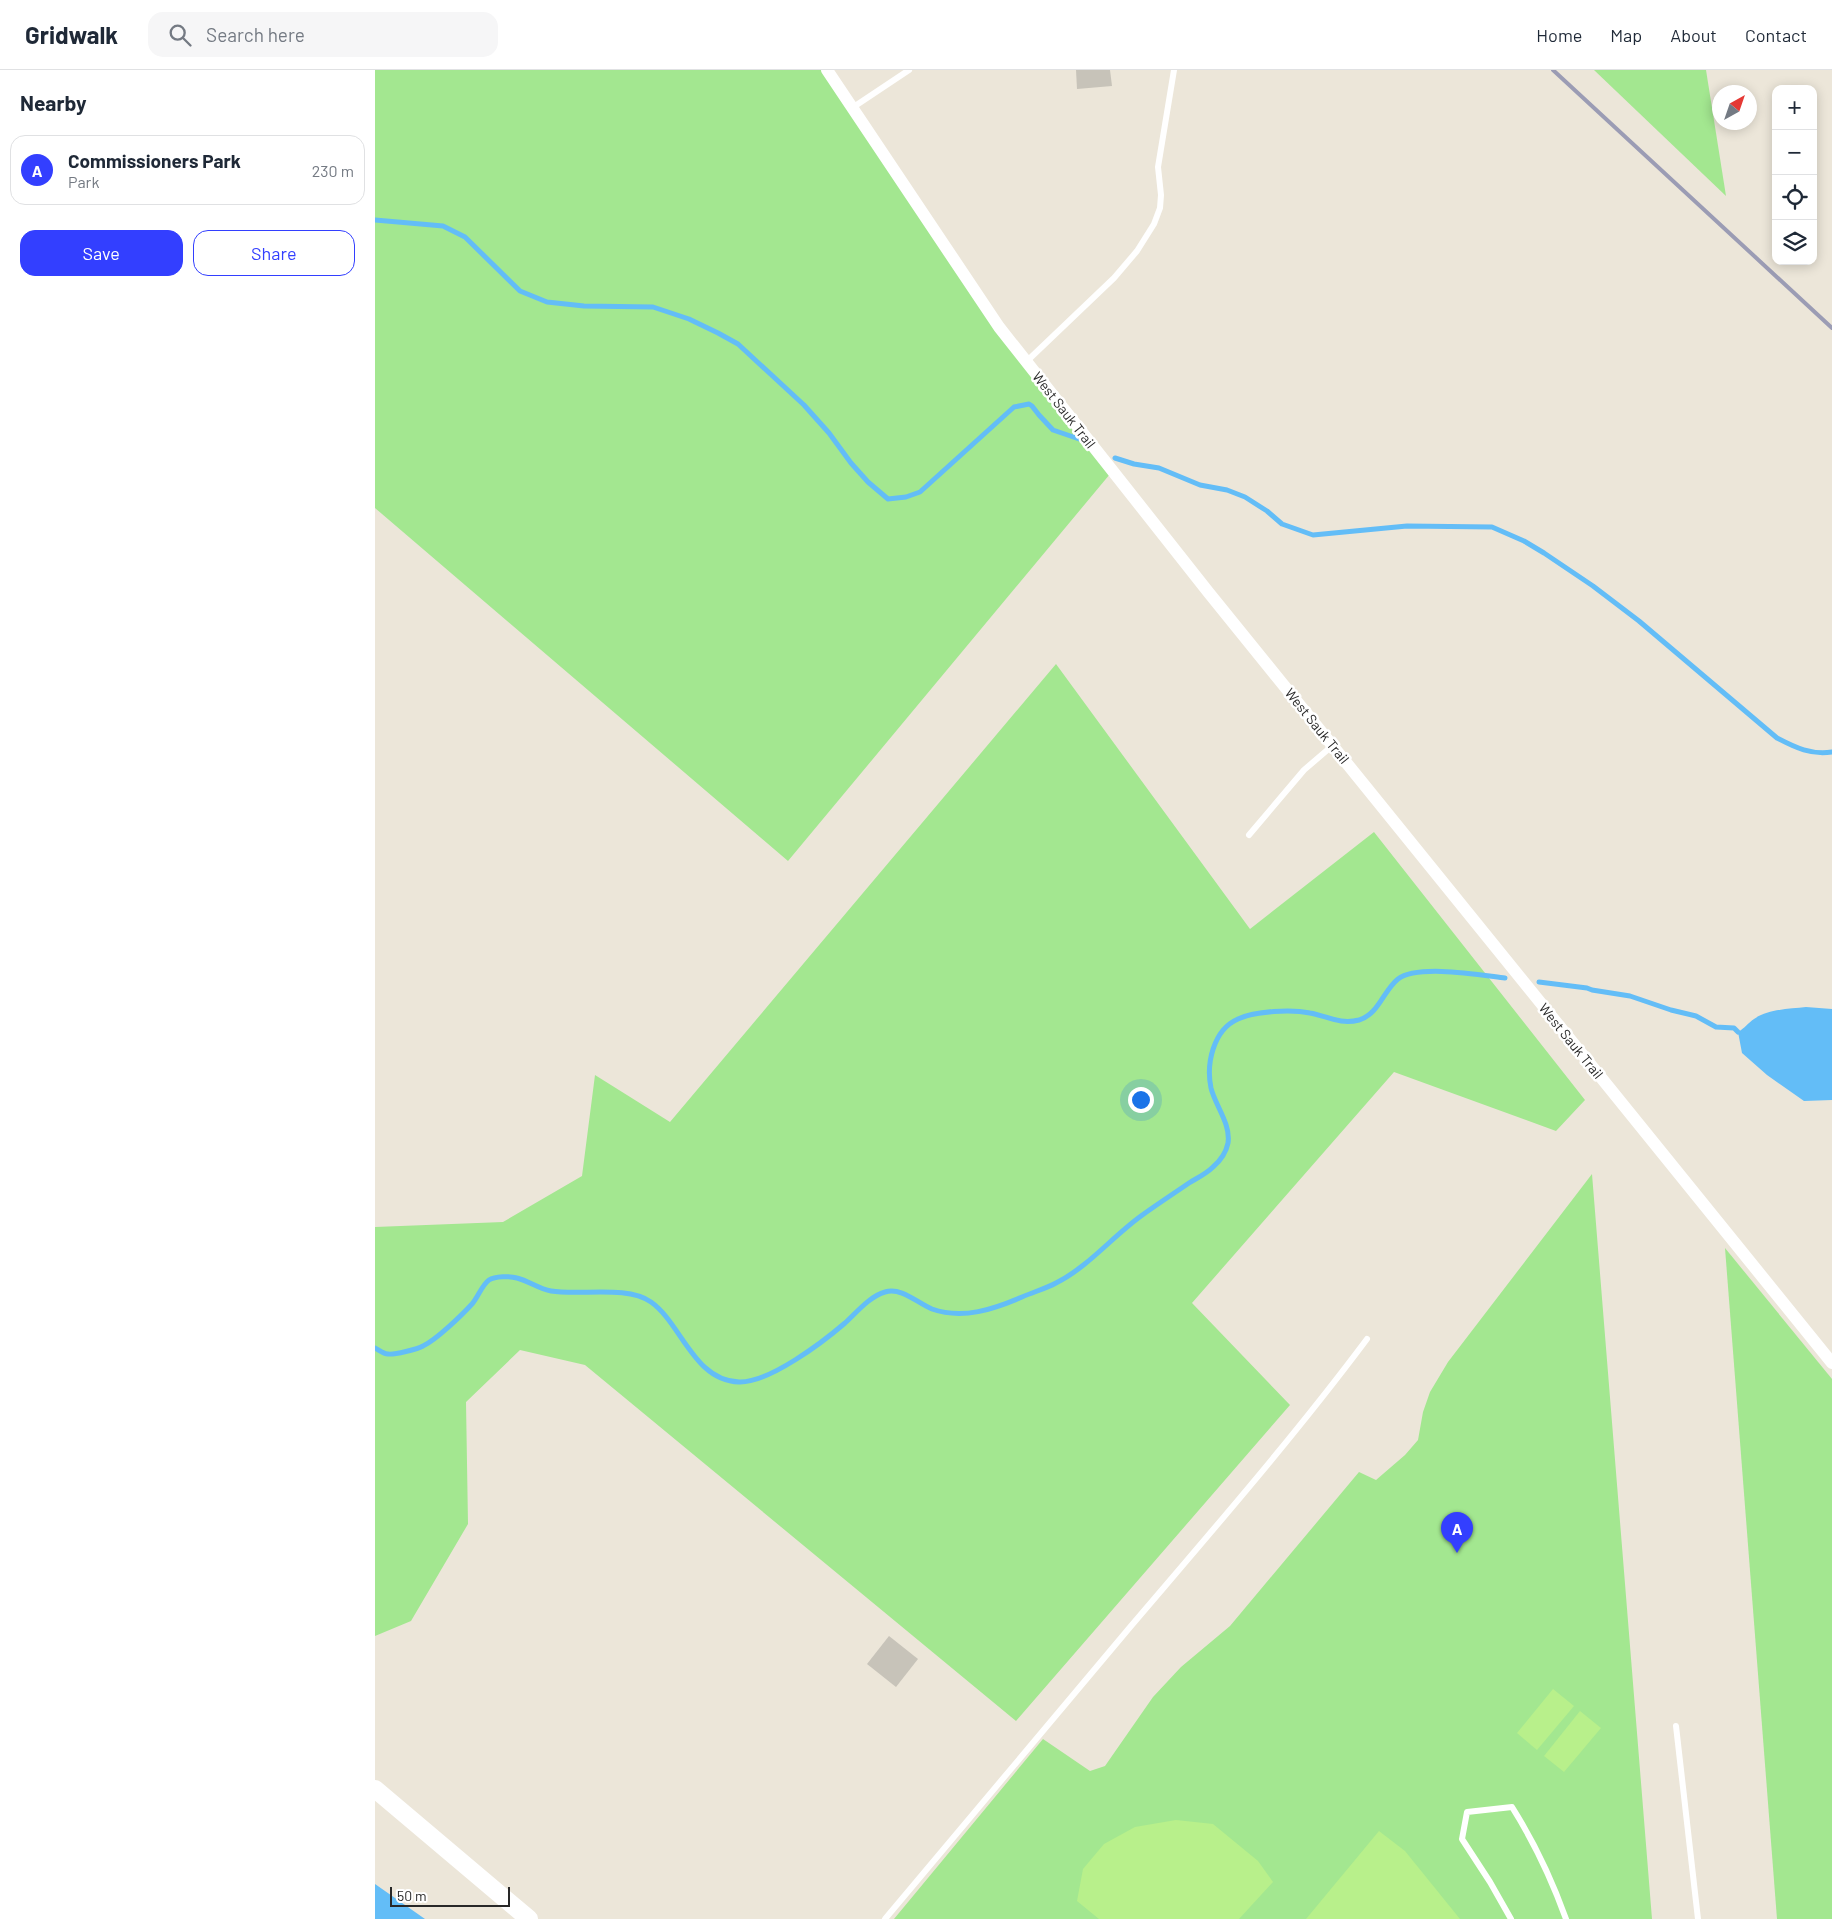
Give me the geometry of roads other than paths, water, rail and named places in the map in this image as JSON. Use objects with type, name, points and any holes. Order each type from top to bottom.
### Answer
[{"type":"main road","points":[[375,1789],[529,1919]]},
{"type":"street","name":"West Sauk Trail","points":[[827,70],[999,327],[1026,362],[1332,746],[1832,1363]]},
{"type":"lane","points":[[852,108],[909,70]]},
{"type":"lane","points":[[1026,362],[1113,278],[1137,251],[1154,224],[1160,208],[1161,195],[1158,167],[1174,70]]},
{"type":"lane","points":[[1249,834],[1304,770],[1332,746]]},
{"type":"lane","points":[[885,1919],[1017,1759],[1267,1465],[1367,1339]]},
{"type":"lane","points":[[1676,1726],[1698,1919]]},
{"type":"lane","points":[[1511,1919],[1462,1839],[1467,1812],[1512,1807],[1529,1833],[1557,1893],[1566,1919]]},
{"type":"water","points":[[1806,1007],[1832,1009],[1832,1100],[1804,1101],[1767,1075],[1742,1053],[1738,1032],[1754,1019],[1772,1011]]},
{"type":"water","points":[[375,1884],[425,1919],[375,1919]]},
{"type":"waterway","points":[[375,220],[443,226],[465,237],[520,291],[547,302],[584,306],[653,307],[689,319],[718,333],[738,344],[804,405],[829,433],[851,463],[868,482],[888,499],[906,497],[920,492],[1014,407],[1029,404],[1053,430],[1085,441]]},
{"type":"waterway","points":[[1115,458],[1134,464],[1159,468],[1200,485],[1227,490],[1245,497],[1267,511],[1282,524],[1313,535],[1407,526],[1492,527],[1524,541],[1593,586],[1639,621],[1777,738],[1804,750],[1824,753],[1832,752]]},
{"type":"waterway","points":[[375,1348],[384,1353],[391,1354],[406,1352],[423,1346],[442,1333],[462,1314],[472,1304],[489,1280],[503,1277],[517,1278],[551,1291],[616,1292],[641,1297],[662,1311],[689,1350],[710,1372],[724,1379],[739,1382],[751,1381],[765,1376],[795,1360],[835,1331],[869,1301],[885,1292],[891,1291],[903,1294],[932,1309],[944,1312],[967,1313],[989,1309],[1048,1287],[1068,1276],[1079,1269],[1141,1216],[1216,1165],[1227,1147],[1228,1136],[1225,1122],[1211,1088],[1210,1069],[1213,1049],[1217,1039],[1229,1024],[1245,1016],[1284,1011],[1310,1013],[1340,1021],[1359,1020],[1366,1017],[1376,1008],[1398,979],[1420,972],[1465,973],[1505,978]]},
{"type":"waterway","points":[[1539,982],[1630,996],[1671,1010],[1696,1016],[1716,1027],[1734,1028],[1738,1032]]},
{"type":"railway","points":[[1553,70],[1832,328]]},
{"type":"place","name":"Commissioners Park","points":[[1457,1553]]}]
